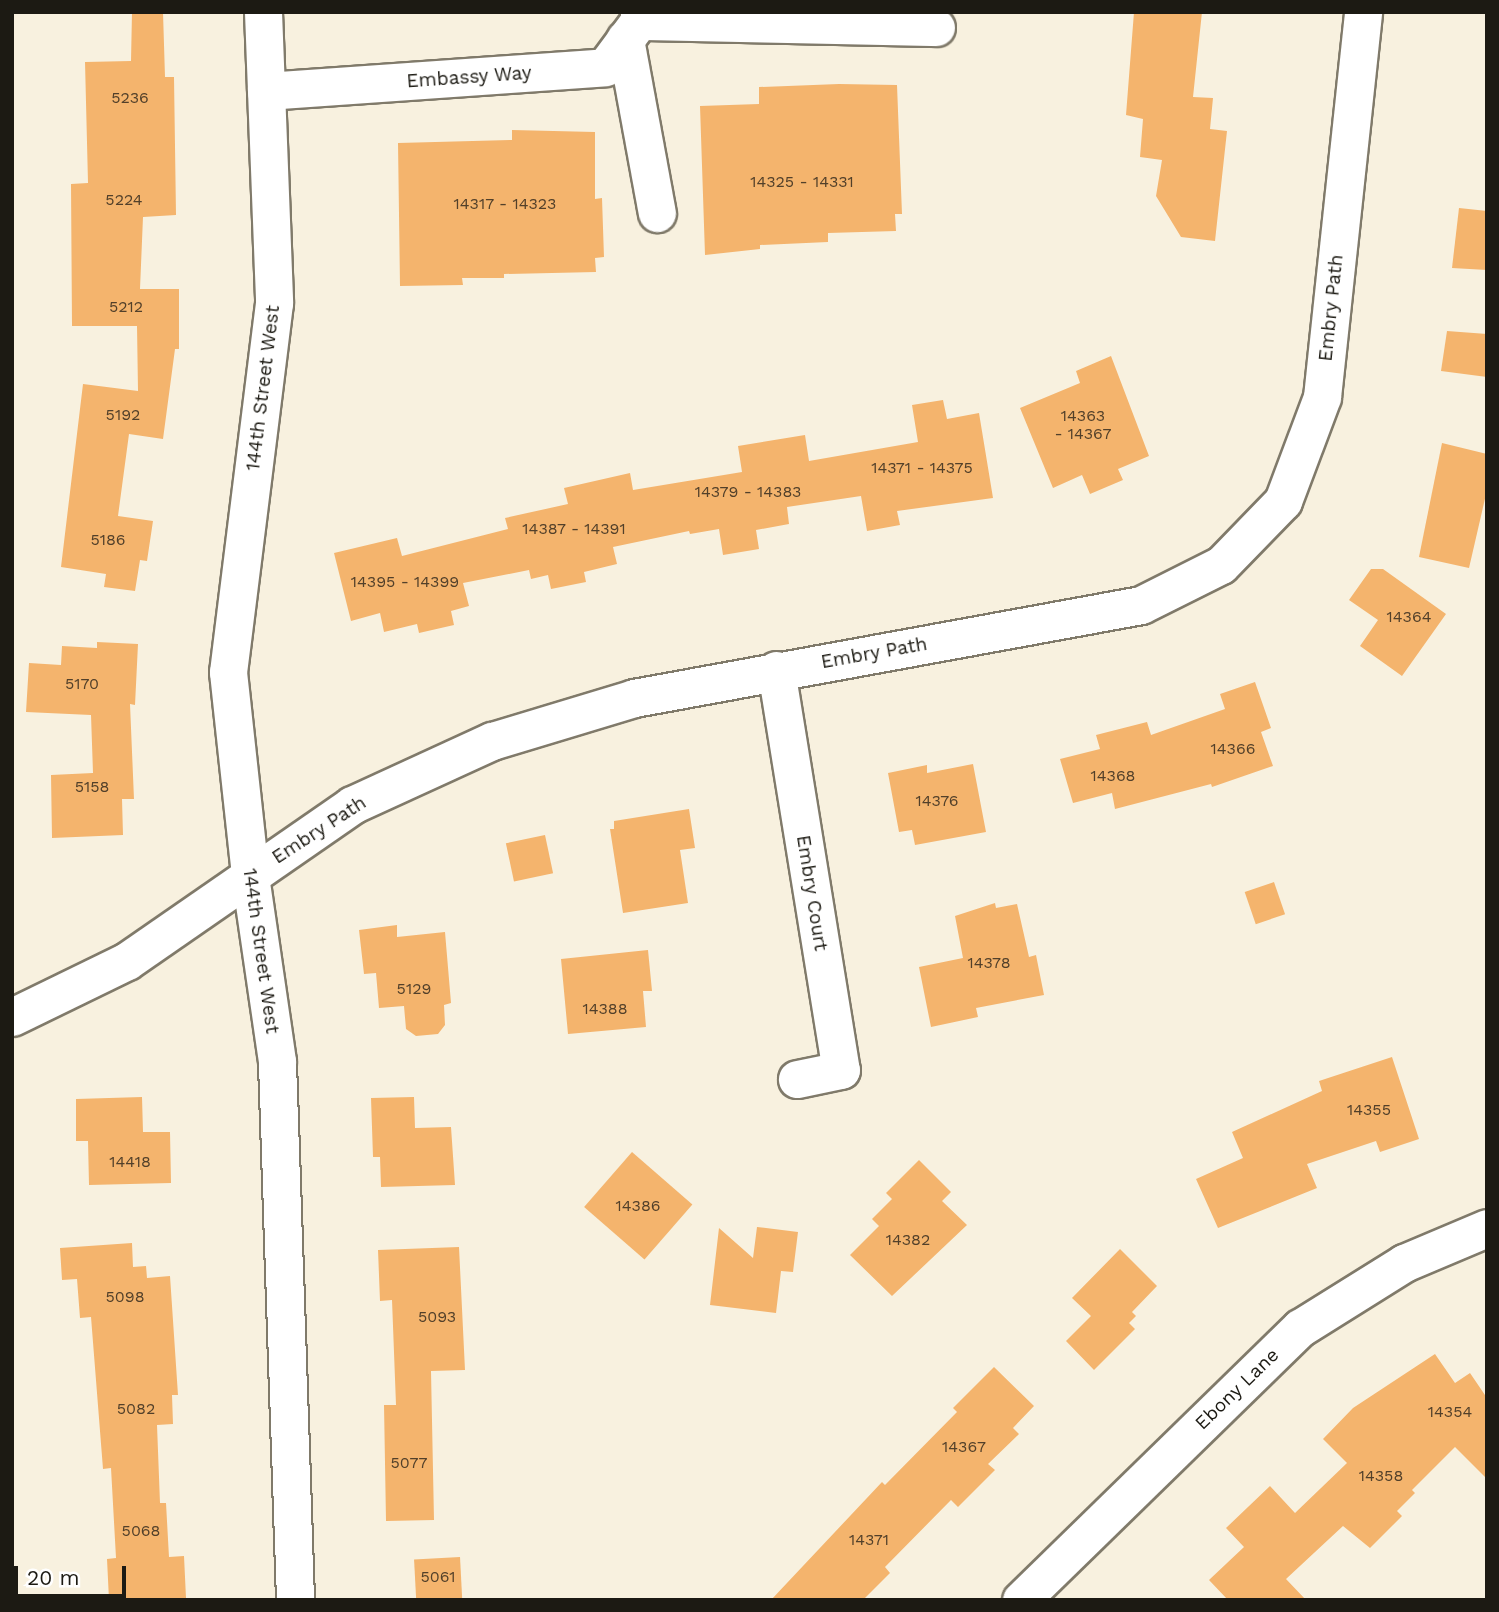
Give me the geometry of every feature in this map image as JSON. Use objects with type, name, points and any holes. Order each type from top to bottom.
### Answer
[{"type":"street","name":"144th Street West","points":[[263,12],[274,303],[228,671],[250,876],[277,1062],[295,1600]]},
{"type":"street","name":"Embry Path","points":[[12,1017],[127,961],[352,805],[492,741],[634,698],[776,670],[1141,606],[1222,565],[1283,501],[1322,397],[1363,12]]},
{"type":"street","name":"Embassy Way","points":[[266,91],[605,67],[634,24]]},
{"type":"street","points":[[657,213],[634,24],[936,27]]},
{"type":"street","name":"Embry Court","points":[[776,670],[841,1070],[797,1079]]},
{"type":"street","name":"Ebony Lane","points":[[1021,1600],[1300,1328],[1404,1263],[1487,1228]]},
{"type":"building","points":[[132,12],[163,12],[165,77],[174,77],[176,215],[143,217],[140,289],[179,289],[179,349],[175,349],[163,439],[129,434],[118,516],[153,521],[147,561],[140,560],[135,591],[104,587],[106,574],[61,567],[83,384],[138,391],[137,326],[72,326],[71,184],[88,183],[85,62],[131,61]]},
{"type":"building","points":[[1134,12],[1202,12],[1193,97],[1213,98],[1210,129],[1227,131],[1215,241],[1181,237],[1156,196],[1162,160],[1140,157],[1143,119],[1126,115]]},
{"type":"building","points":[[897,85],[902,214],[895,214],[896,231],[828,233],[828,242],[760,245],[760,249],[705,255],[700,106],[759,104],[759,87]]},
{"type":"building","points":[[512,130],[595,132],[595,199],[602,198],[604,257],[595,258],[596,272],[504,274],[504,278],[462,278],[463,285],[400,286],[398,143],[512,140]]},
{"type":"building","points":[[1459,208],[1487,211],[1487,270],[1452,268]]},
{"type":"building","points":[[1447,331],[1487,334],[1487,377],[1441,371]]},
{"type":"building","points":[[1111,356],[1149,456],[1118,469],[1123,480],[1090,494],[1082,475],[1053,488],[1020,408],[1080,383],[1076,371]]},
{"type":"building","points":[[943,400],[947,419],[979,413],[993,498],[897,511],[900,525],[867,531],[861,496],[787,507],[789,524],[756,530],[759,549],[723,555],[719,529],[690,534],[689,531],[613,547],[617,564],[584,572],[586,582],[551,589],[548,575],[531,579],[529,570],[463,583],[469,606],[451,611],[454,625],[419,633],[417,624],[384,632],[380,613],[351,621],[334,553],[397,538],[402,556],[508,529],[505,518],[568,504],[564,488],[630,473],[633,490],[742,472],[738,446],[805,435],[809,461],[918,442],[912,405]]},
{"type":"building","points":[[1442,443],[1487,454],[1487,490],[1469,568],[1419,557]]},
{"type":"building","points":[[1371,569],[1383,569],[1446,614],[1402,676],[1360,646],[1378,620],[1349,600]]},
{"type":"building","points":[[97,642],[138,644],[135,705],[130,704],[134,799],[122,799],[123,835],[52,838],[51,775],[93,773],[91,715],[26,712],[29,663],[61,665],[62,646],[97,648]]},
{"type":"building","points":[[1255,682],[1271,728],[1261,732],[1273,766],[1212,787],[1211,784],[1115,809],[1112,793],[1073,803],[1060,759],[1100,749],[1096,735],[1147,722],[1151,735],[1225,709],[1220,694]]},
{"type":"building","points":[[973,764],[986,832],[915,845],[912,830],[899,832],[888,773],[927,765],[927,773]]},
{"type":"building","points":[[689,809],[695,848],[680,850],[688,903],[623,913],[610,829],[614,829],[614,821]]},
{"type":"building","points":[[545,835],[553,873],[514,881],[506,843]]},
{"type":"building","points":[[1274,882],[1285,914],[1256,924],[1245,892]]},
{"type":"building","points":[[995,903],[996,908],[1017,904],[1029,957],[1036,955],[1044,995],[976,1008],[978,1017],[931,1027],[919,967],[963,958],[955,916]]},
{"type":"building","points":[[397,925],[397,937],[445,932],[451,1003],[444,1005],[445,1025],[438,1034],[416,1036],[406,1029],[404,1006],[379,1008],[376,973],[364,974],[359,930]]},
{"type":"building","points":[[648,950],[652,991],[643,991],[646,1027],[568,1034],[561,959]]},
{"type":"building","points":[[1392,1057],[1419,1139],[1380,1152],[1376,1141],[1307,1164],[1317,1188],[1218,1228],[1196,1179],[1243,1158],[1232,1132],[1322,1091],[1319,1081]]},
{"type":"building","points":[[142,1097],[143,1132],[170,1132],[171,1183],[89,1185],[88,1141],[76,1141],[76,1099]]},
{"type":"building","points":[[414,1097],[415,1128],[451,1127],[455,1185],[381,1187],[380,1157],[373,1157],[371,1098]]},
{"type":"building","points":[[632,1152],[692,1204],[644,1260],[584,1207]]},
{"type":"building","points":[[919,1160],[951,1192],[942,1201],[967,1225],[892,1296],[850,1255],[879,1226],[872,1219],[892,1199],[886,1193]]},
{"type":"building","points":[[757,1227],[798,1232],[793,1272],[781,1271],[776,1313],[710,1305],[719,1228],[753,1258]]},
{"type":"building","points":[[132,1243],[133,1267],[146,1266],[147,1278],[170,1276],[178,1395],[172,1395],[173,1424],[157,1425],[160,1503],[166,1503],[169,1557],[184,1556],[186,1598],[109,1600],[107,1559],[116,1558],[111,1468],[103,1469],[91,1317],[80,1318],[77,1279],[62,1280],[60,1248]]},
{"type":"building","points":[[459,1247],[465,1370],[431,1371],[434,1520],[386,1521],[384,1405],[396,1405],[392,1300],[380,1301],[378,1250]]},
{"type":"building","points":[[1120,1249],[1157,1286],[1132,1312],[1136,1316],[1129,1323],[1135,1329],[1094,1370],[1066,1341],[1091,1316],[1072,1298]]},
{"type":"building","points":[[1435,1354],[1455,1383],[1470,1373],[1487,1398],[1487,1479],[1455,1447],[1412,1490],[1415,1493],[1397,1511],[1402,1516],[1370,1548],[1343,1526],[1286,1579],[1306,1600],[1228,1600],[1209,1580],[1244,1547],[1226,1528],[1270,1486],[1295,1513],[1347,1463],[1323,1439],[1353,1408]]},
{"type":"building","points":[[994,1367],[1034,1406],[1013,1428],[1019,1434],[988,1464],[995,1470],[958,1507],[951,1500],[885,1567],[890,1573],[863,1600],[771,1600],[882,1482],[885,1485],[957,1412],[953,1408]]},
{"type":"building","points":[[460,1557],[462,1600],[416,1600],[414,1559]]}]
